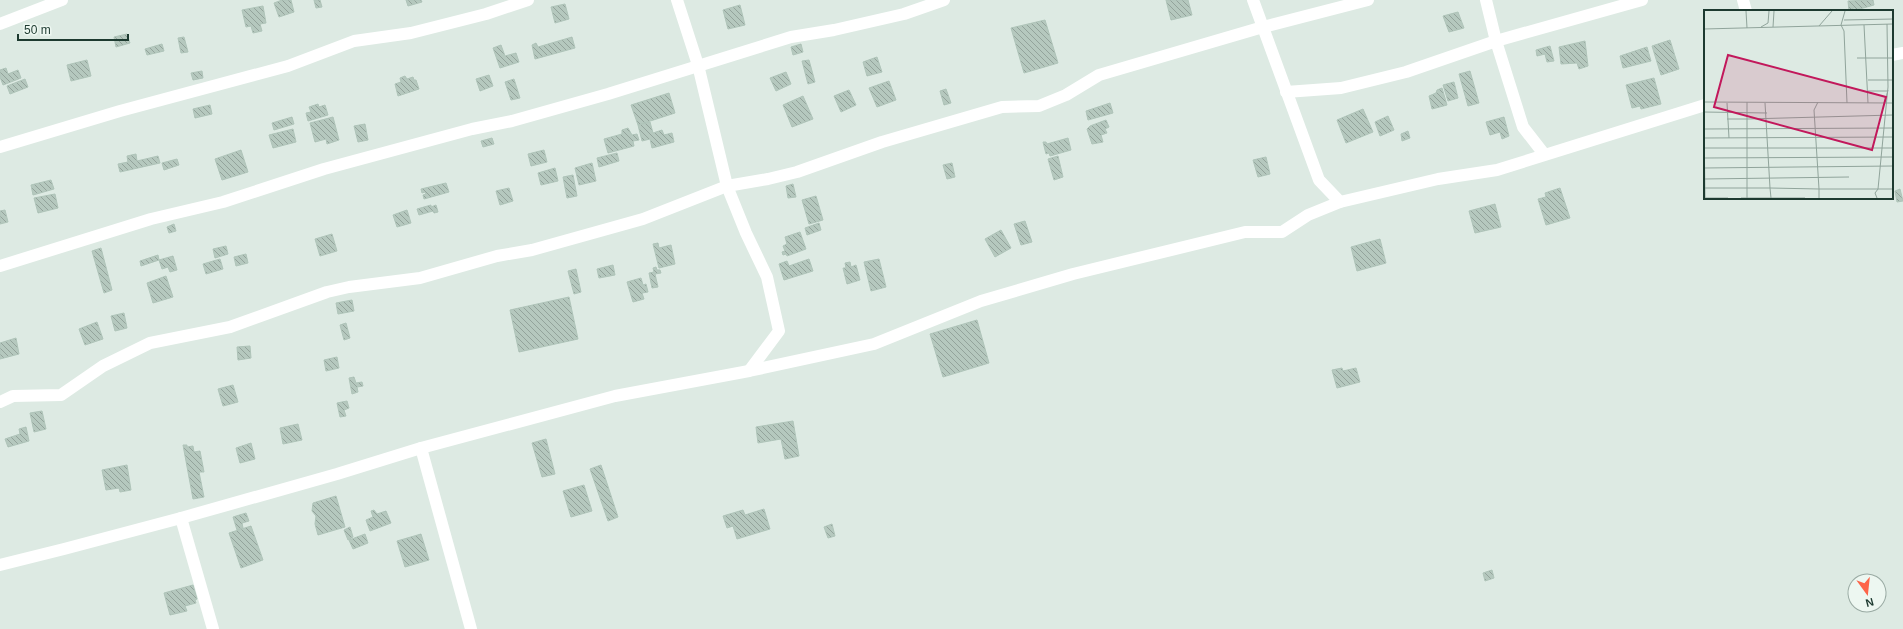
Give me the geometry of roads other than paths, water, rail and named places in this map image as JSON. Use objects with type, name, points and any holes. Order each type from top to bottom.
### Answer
[{"type":"street","points":[[0,24],[62,0]]},
{"type":"street","points":[[0,147],[120,111],[288,66],[354,41],[417,32],[486,14],[528,0]]},
{"type":"street","points":[[678,0],[698,65],[727,186],[746,233],[767,277],[779,331],[749,371]]},
{"type":"street","points":[[0,266],[151,219],[223,202],[324,169],[472,129],[512,122],[791,37],[834,30],[904,14],[944,0]]},
{"type":"street","points":[[1253,0],[1319,180],[1340,202]]},
{"type":"street","points":[[0,402],[13,396],[61,395],[103,366],[150,343],[230,328],[327,292],[349,287],[420,278],[497,256],[539,248],[643,219],[727,186],[797,172],[882,142],[1002,107],[1039,106],[1066,95],[1098,75],[1263,26],[1368,0]]},
{"type":"street","points":[[1486,0],[1496,41],[1523,127],[1544,154]]},
{"type":"street","points":[[1286,92],[1341,88],[1406,72],[1496,41],[1642,0]]},
{"type":"street","points":[[1743,0],[1746,10]]},
{"type":"street","points":[[1893,55],[1903,53]]},
{"type":"street","points":[[0,565],[181,518],[337,474],[421,448],[614,396],[749,371],[874,344],[981,301],[1073,274],[1245,232],[1282,232],[1308,216],[1340,202],[1438,179],[1497,170],[1544,154],[1704,105]]},
{"type":"street","points":[[421,448],[472,629]]},
{"type":"street","points":[[181,518],[213,629]]}]
